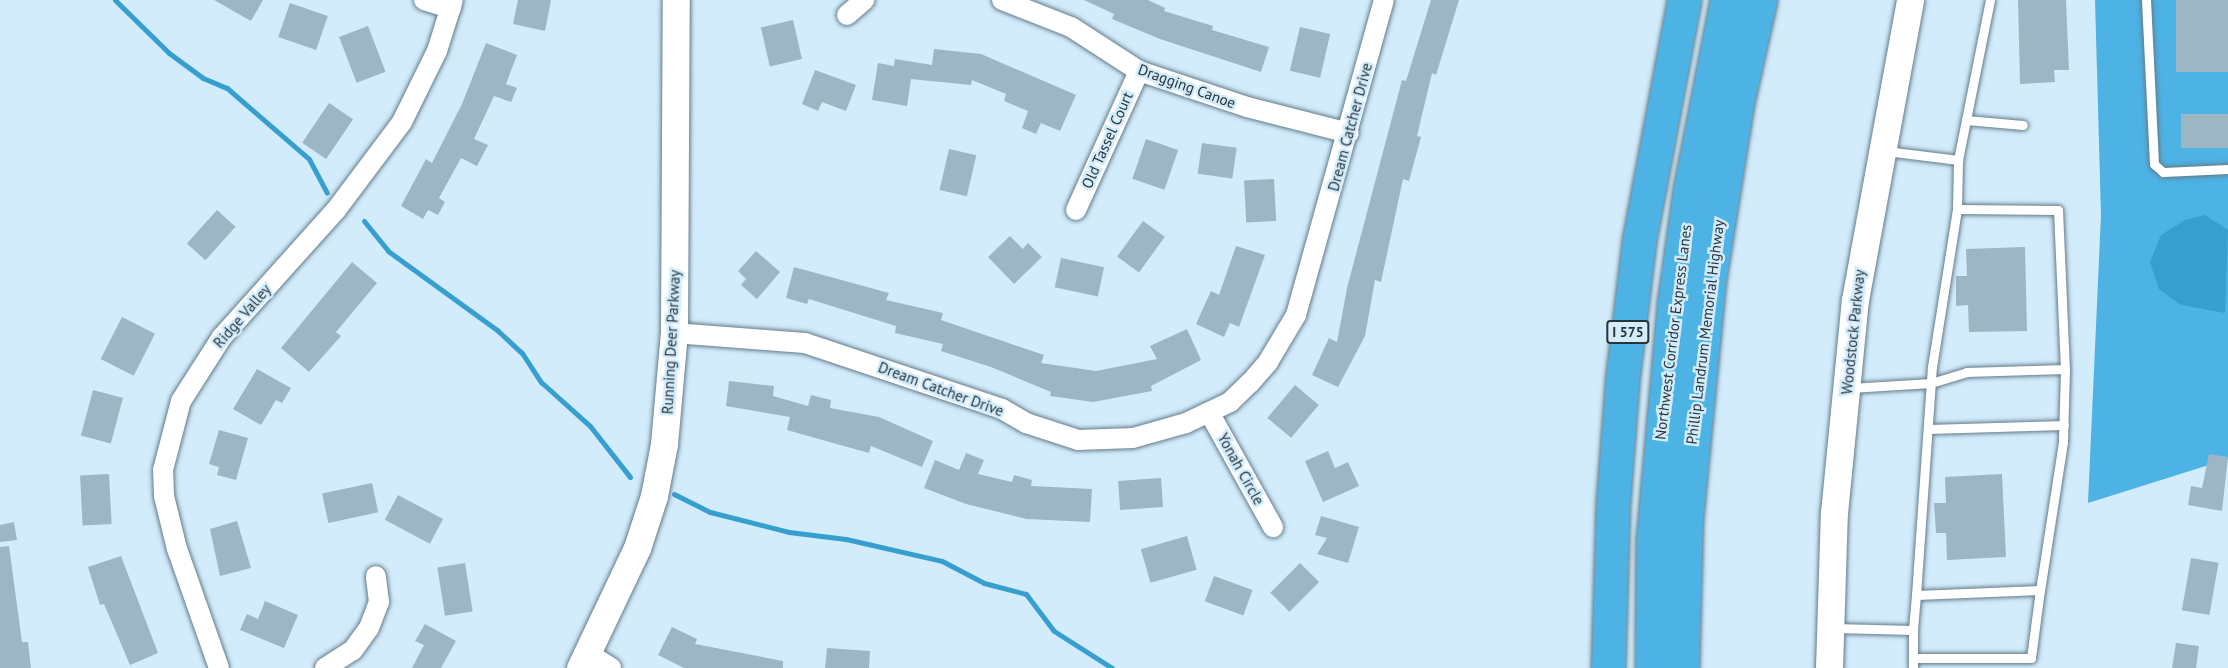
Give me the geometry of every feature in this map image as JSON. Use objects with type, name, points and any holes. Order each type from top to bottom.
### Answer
[{"type":"highway","name":"I 575","points":[[1608,668],[1613,503],[1622,382],[1641,230],[1684,0]]},
{"type":"highway","name":"Northwest Corridor Express Lanes","points":[[1652,668],[1653,540],[1674,304],[1690,190],[1726,0]]},
{"type":"highway","name":"Phillip Landrum Memorial Highway","points":[[1682,668],[1686,518],[1703,327],[1733,125],[1760,0]]},
{"type":"main road","name":"Running Deer Parkway","points":[[593,663],[654,496],[668,415],[674,333],[676,0]]},
{"type":"main road","name":"Woodstock Parkway","points":[[1829,668],[1834,513],[1855,300],[1910,0]]},
{"type":"street","points":[[424,0],[452,4]]},
{"type":"street","points":[[848,15],[864,0]]},
{"type":"street","name":"Dragging Canoe","points":[[1002,0],[1071,27],[1139,70],[1247,107],[1349,133]]},
{"type":"street","name":"Dream Catcher Drive","points":[[674,333],[805,343],[1002,409],[1026,423],[1078,440],[1133,438],[1186,423],[1230,402],[1250,383],[1268,362],[1296,315],[1349,133],[1384,0]]},
{"type":"street","name":"Ridge Valley","points":[[219,668],[177,549],[164,496],[163,470],[181,401],[222,337],[336,210],[402,122],[436,51],[452,4]]},
{"type":"street","name":"Old Tassel Court","points":[[1076,210],[1139,70]]},
{"type":"street","name":"Yonah Circle","points":[[1209,412],[1273,526]]},
{"type":"street","points":[[326,668],[353,650],[369,628],[378,602],[376,576]]},
{"type":"lane","points":[[1957,209],[2058,210],[2065,369],[2064,425],[2030,663],[1913,663],[1913,630],[1931,383],[1957,209],[1958,160],[1990,0]]},
{"type":"lane","points":[[2146,0],[2154,164],[2163,172],[2228,170]]},
{"type":"lane","points":[[1966,120],[2023,125]]},
{"type":"lane","points":[[1882,151],[1958,160]]},
{"type":"lane","points":[[1848,388],[1931,383],[1966,372],[2065,369]]},
{"type":"lane","points":[[1928,429],[2064,425]]},
{"type":"lane","points":[[1916,595],[2040,590]]},
{"type":"lane","points":[[1832,628],[1913,630]]},
{"type":"shaded area","points":[[2095,0],[2228,0],[2228,459],[2088,503],[2101,215]]},
{"type":"shaded area","points":[[2205,215],[2228,230],[2225,313],[2181,305],[2159,289],[2150,262],[2161,235],[2185,220]]},
{"type":"building","points":[[214,0],[263,0],[251,21]]},
{"type":"building","points":[[518,0],[551,0],[545,31],[513,24]]},
{"type":"building","points":[[1084,0],[1148,0],[1165,8],[1164,11],[1213,26],[1212,30],[1269,47],[1261,72],[1160,39],[1112,19],[1114,14]]},
{"type":"building","points":[[1431,0],[1459,0],[1436,75],[1432,73],[1417,136],[1421,137],[1409,181],[1403,179],[1381,282],[1375,280],[1365,336],[1338,387],[1312,375],[1329,338],[1337,342],[1347,288],[1402,80],[1406,81]]},
{"type":"building","points":[[2018,0],[2066,0],[2069,70],[2054,70],[2055,82],[2020,84]]},
{"type":"building","points":[[2176,0],[2228,0],[2228,72],[2176,72]]},
{"type":"building","points":[[290,3],[328,16],[316,50],[278,37]]},
{"type":"building","points":[[793,20],[802,59],[770,66],[761,27]]},
{"type":"building","points":[[368,26],[386,72],[357,83],[339,37]]},
{"type":"building","points":[[1300,27],[1330,34],[1320,78],[1290,71]]},
{"type":"building","points":[[486,43],[517,55],[506,84],[517,88],[511,102],[494,96],[474,139],[488,145],[477,166],[461,158],[439,198],[445,202],[438,215],[428,210],[423,219],[401,206],[426,159],[432,163],[462,104]]},
{"type":"building","points":[[934,49],[981,54],[1076,95],[1060,131],[1041,123],[1036,134],[1022,128],[1028,111],[1004,101],[1006,94],[972,80],[971,85],[911,79],[907,106],[872,100],[878,63],[894,66],[895,59],[932,65]]},
{"type":"building","points":[[815,70],[856,85],[846,111],[822,102],[818,111],[802,104]]},
{"type":"building","points":[[329,103],[353,119],[326,159],[302,143]]},
{"type":"building","points":[[2181,114],[2228,114],[2228,148],[2181,148]]},
{"type":"building","points":[[1146,139],[1178,150],[1164,190],[1132,179]]},
{"type":"building","points":[[1202,143],[1237,148],[1232,179],[1198,174]]},
{"type":"building","points":[[949,149],[976,155],[967,196],[940,190]]},
{"type":"building","points":[[1274,179],[1276,221],[1246,223],[1244,181]]},
{"type":"building","points":[[217,210],[236,227],[205,260],[187,243]]},
{"type":"building","points":[[1143,221],[1165,237],[1139,272],[1117,257]]},
{"type":"building","points":[[1010,236],[1023,249],[1028,243],[1042,257],[1014,284],[988,257]]},
{"type":"building","points":[[1236,246],[1265,255],[1239,327],[1230,323],[1224,337],[1196,324],[1211,291],[1219,295]]},
{"type":"building","points":[[2025,247],[2027,331],[1969,332],[1968,305],[1956,306],[1956,276],[1967,276],[1966,249]]},
{"type":"building","points":[[756,251],[780,272],[757,299],[741,285],[746,279],[738,271]]},
{"type":"building","points":[[1061,258],[1104,267],[1098,296],[1055,287]]},
{"type":"building","points":[[352,262],[377,283],[336,332],[341,336],[309,372],[281,348]]},
{"type":"building","points":[[794,267],[889,293],[886,300],[943,313],[941,320],[1044,355],[1041,363],[1096,371],[1157,359],[1150,346],[1187,329],[1201,360],[1151,386],[1152,391],[1093,402],[1050,396],[1051,392],[991,367],[941,351],[943,344],[895,333],[896,326],[809,299],[807,304],[786,298]]},
{"type":"building","points":[[122,317],[155,334],[134,376],[101,359]]},
{"type":"building","points":[[257,369],[291,388],[282,403],[276,400],[261,425],[233,409]]},
{"type":"building","points":[[729,381],[774,386],[773,396],[808,406],[811,395],[831,400],[830,408],[879,417],[933,441],[922,467],[871,446],[869,453],[787,430],[790,417],[726,406]]},
{"type":"building","points":[[1295,385],[1319,405],[1291,438],[1267,418]]},
{"type":"building","points":[[93,390],[123,398],[111,443],[81,435]]},
{"type":"building","points":[[219,430],[248,438],[236,480],[217,475],[219,467],[209,464]]},
{"type":"building","points":[[1328,451],[1335,468],[1348,462],[1359,486],[1323,502],[1305,461]]},
{"type":"building","points":[[966,453],[984,460],[978,474],[1012,482],[1014,475],[1032,480],[1031,486],[1092,489],[1090,522],[1027,519],[966,504],[924,488],[935,460],[959,470]]},
{"type":"building","points":[[2209,454],[2228,457],[2222,511],[2188,505],[2191,486],[2202,488]]},
{"type":"building","points":[[109,474],[112,524],[83,525],[80,476]]},
{"type":"building","points":[[2002,474],[2006,557],[1947,560],[1946,533],[1936,533],[1934,503],[1946,503],[1945,477]]},
{"type":"building","points":[[1161,478],[1163,507],[1120,510],[1118,481]]},
{"type":"building","points":[[372,483],[378,512],[328,523],[322,494]]},
{"type":"building","points":[[398,495],[443,519],[430,544],[385,520]]},
{"type":"building","points":[[1321,516],[1359,527],[1348,563],[1317,554],[1327,538],[1315,535]]},
{"type":"building","points":[[237,521],[251,568],[220,576],[210,529]]},
{"type":"building","points":[[14,522],[17,540],[0,542],[0,525]]},
{"type":"building","points":[[1187,536],[1197,570],[1151,583],[1141,549]]},
{"type":"building","points":[[9,546],[22,642],[28,642],[31,668],[0,668],[0,547]]},
{"type":"building","points":[[121,556],[158,653],[130,665],[104,604],[100,605],[88,567]]},
{"type":"building","points":[[2191,558],[2219,563],[2209,615],[2182,610]]},
{"type":"building","points":[[465,563],[473,611],[445,616],[437,567]]},
{"type":"building","points":[[1300,563],[1319,582],[1289,612],[1270,593]]},
{"type":"building","points":[[1214,576],[1253,590],[1243,615],[1205,601]]},
{"type":"building","points":[[265,601],[298,615],[284,648],[240,630],[247,614],[258,619]]},
{"type":"building","points":[[425,624],[456,641],[441,668],[412,668],[424,645],[415,641]]},
{"type":"building","points":[[672,627],[697,639],[695,644],[783,661],[783,668],[684,668],[658,655]]},
{"type":"building","points":[[2176,643],[2199,646],[2196,668],[2172,668]]},
{"type":"building","points":[[827,648],[870,651],[869,668],[825,668]]},
{"type":"waterway","points":[[115,0],[169,53],[203,78],[227,88],[309,159],[327,193]]},
{"type":"waterway","points":[[364,221],[388,251],[497,330],[522,353],[541,382],[590,426],[630,477]]},
{"type":"waterway","points":[[674,494],[710,512],[789,532],[846,539],[942,561],[984,583],[1026,594],[1054,631],[1112,668]]}]
